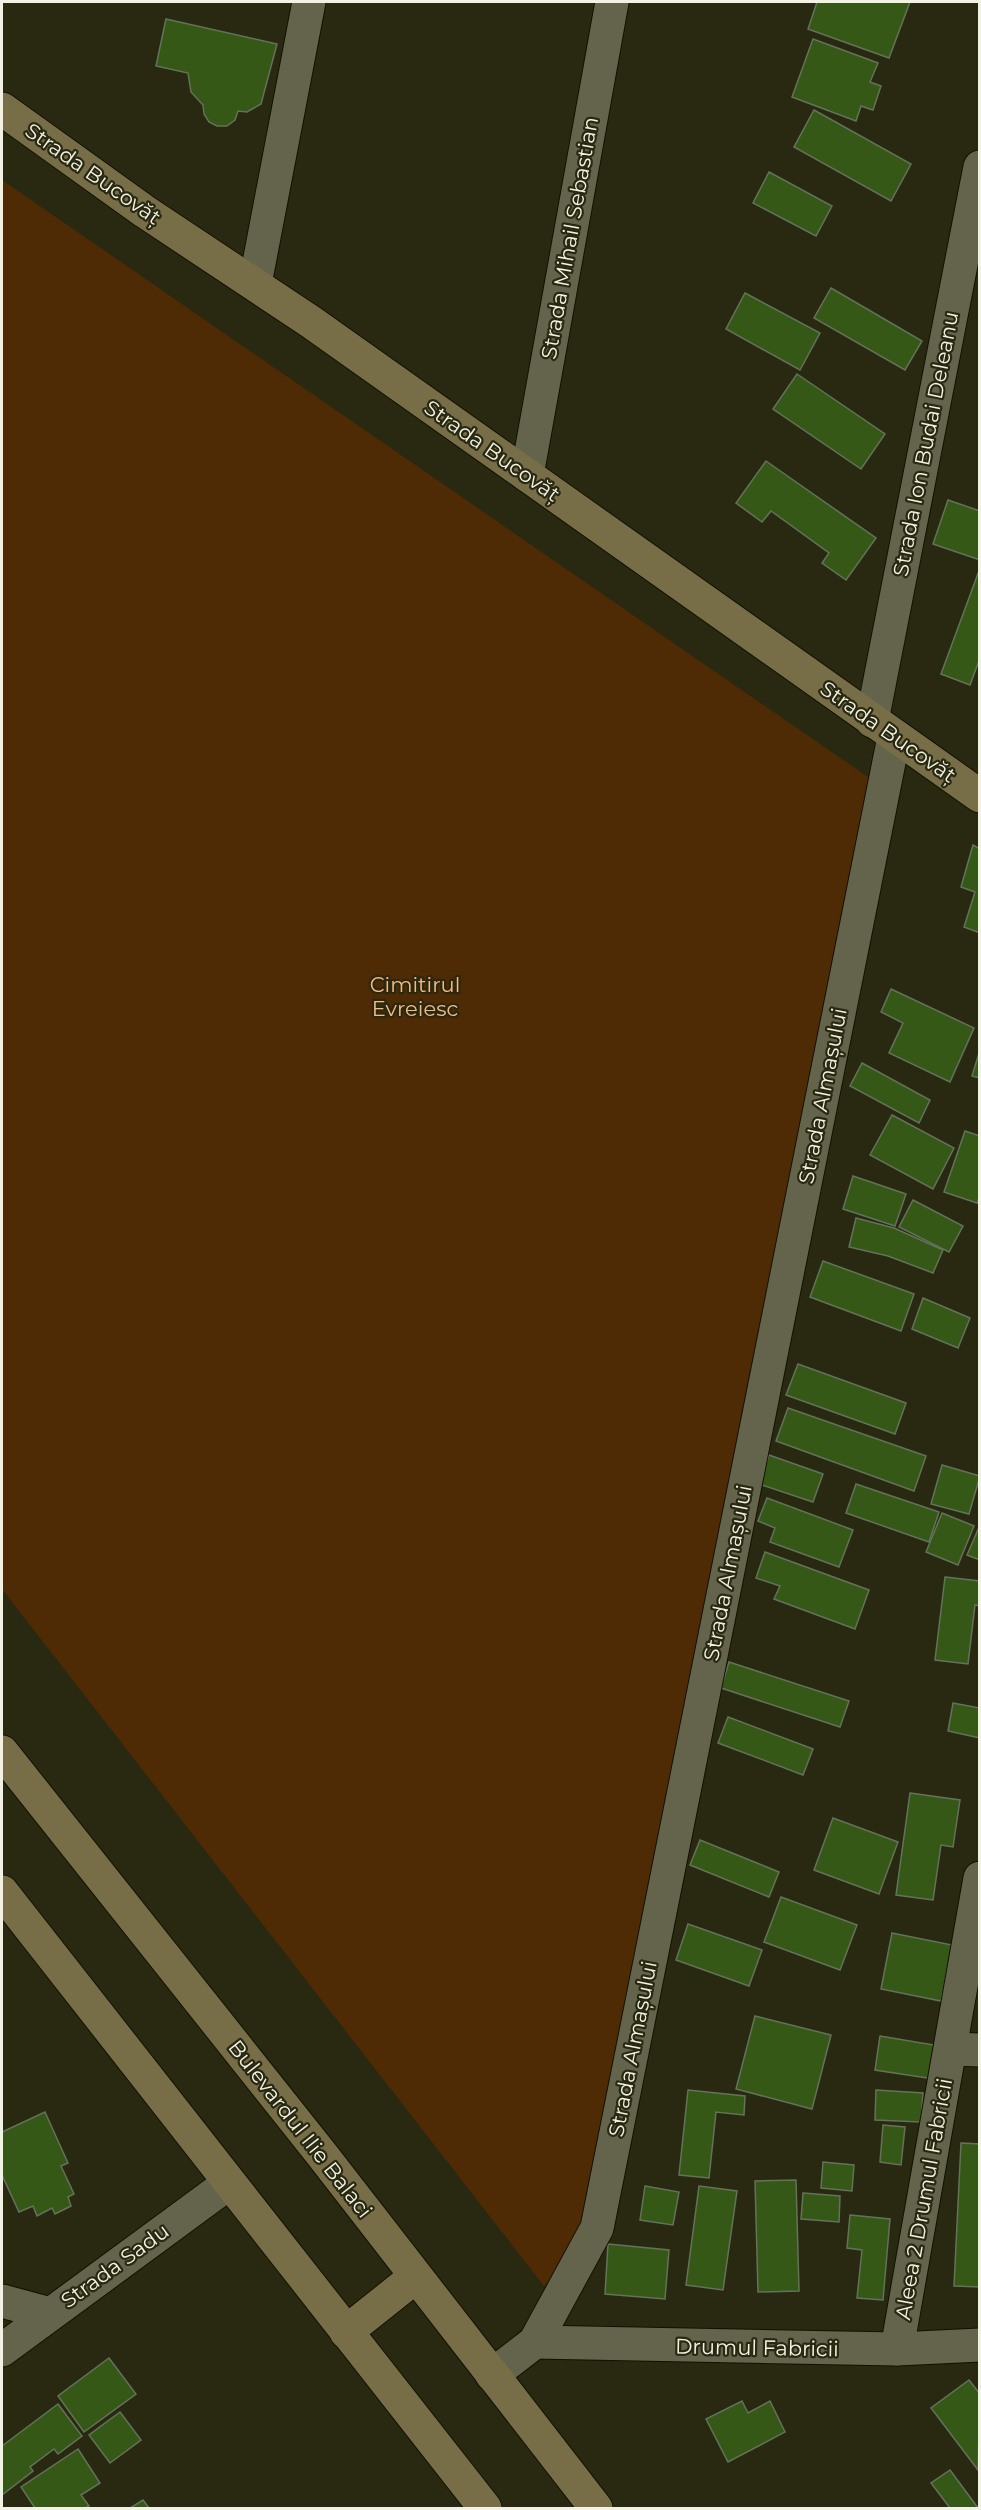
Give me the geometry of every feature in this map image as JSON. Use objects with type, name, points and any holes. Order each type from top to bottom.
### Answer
[{"type":"main road","name":"Strada Bucovăț","points":[[2,109],[144,211],[255,284],[527,475],[980,796]]},
{"type":"main road","name":"Bulevardul Ilie Balaci","points":[[2,1752],[322,2156],[596,2508]]},
{"type":"main road","points":[[2,1892],[485,2508]]},
{"type":"main road","points":[[346,2332],[415,2277]]},
{"type":"street","points":[[255,284],[309,2]]},
{"type":"street","name":"Strada Mihail Sebastian","points":[[527,475],[612,2]]},
{"type":"street","name":"Strada Ion Budai Deleanu","points":[[883,729],[980,167]]},
{"type":"street","name":"Strada Almașului","points":[[492,2374],[535,2342],[597,2228],[883,729]]},
{"type":"street","name":"Aleea 2 Drumul Fabricii","points":[[897,2349],[965,2050],[980,1878]]},
{"type":"street","name":"Strada Sadu","points":[[2,2350],[229,2182]]},
{"type":"street","points":[[2,2301],[50,2314]]},
{"type":"street","name":"Drumul Fabricii","points":[[535,2342],[897,2349],[978,2347]]},
{"type":"green space","name":"Cimitirul Evreiesc","points":[[2,180],[878,784],[597,2228],[544,2286],[2,1589]]},
{"type":"building","points":[[817,2],[910,2],[889,58],[808,29]]},
{"type":"building","points":[[166,19],[277,44],[261,104],[247,112],[238,111],[235,120],[227,126],[217,126],[209,122],[204,114],[203,105],[191,92],[188,73],[156,66]]},
{"type":"building","points":[[813,39],[878,63],[870,82],[881,86],[873,110],[861,106],[856,121],[792,97]]},
{"type":"building","points":[[814,110],[911,164],[891,201],[794,147]]},
{"type":"building","points":[[769,172],[832,206],[816,236],[753,203]]},
{"type":"building","points":[[831,288],[922,341],[905,370],[814,318]]},
{"type":"building","points":[[745,293],[820,333],[800,370],[726,329]]},
{"type":"building","points":[[797,374],[885,434],[861,469],[773,409]]},
{"type":"building","points":[[766,461],[876,538],[846,580],[822,563],[829,553],[771,511],[762,522],[736,503]]},
{"type":"building","points":[[948,500],[980,511],[980,560],[933,544]]},
{"type":"building","points":[[980,568],[980,658],[970,685],[941,674]]},
{"type":"building","points":[[973,845],[980,849],[980,933],[964,927],[975,892],[961,887]]},
{"type":"building","points":[[891,989],[974,1028],[950,1082],[889,1053],[903,1023],[881,1012]]},
{"type":"building","points":[[980,1050],[980,1078],[972,1076]]},
{"type":"building","points":[[862,1063],[930,1100],[919,1123],[850,1086]]},
{"type":"building","points":[[892,1115],[954,1148],[933,1189],[870,1155]]},
{"type":"building","points":[[965,1131],[980,1136],[980,1196],[977,1203],[944,1192]]},
{"type":"building","points":[[853,1176],[906,1194],[895,1226],[843,1209]]},
{"type":"building","points":[[913,1200],[963,1226],[949,1252],[899,1227]]},
{"type":"building","points":[[856,1218],[894,1228],[943,1250],[933,1273],[888,1256],[849,1247]]},
{"type":"building","points":[[823,1261],[914,1294],[901,1331],[810,1297]]},
{"type":"building","points":[[923,1298],[970,1318],[958,1348],[912,1329]]},
{"type":"building","points":[[798,1364],[906,1403],[895,1434],[786,1395]]},
{"type":"building","points":[[788,1408],[926,1456],[914,1491],[776,1441]]},
{"type":"building","points":[[769,1455],[823,1474],[813,1502],[759,1484]]},
{"type":"building","points":[[942,1465],[980,1476],[969,1514],[931,1504]]},
{"type":"building","points":[[856,1484],[939,1512],[929,1542],[846,1513]]},
{"type":"building","points":[[767,1498],[853,1530],[839,1567],[770,1542],[775,1528],[758,1521]]},
{"type":"building","points":[[942,1513],[974,1526],[958,1565],[926,1552]]},
{"type":"building","points":[[980,1525],[980,1560],[967,1555]]},
{"type":"building","points":[[765,1552],[869,1590],[855,1629],[774,1599],[780,1586],[756,1578]]},
{"type":"building","points":[[945,1577],[980,1581],[980,1606],[975,1605],[968,1664],[935,1660]]},
{"type":"building","points":[[729,1662],[849,1701],[840,1727],[721,1688]]},
{"type":"building","points":[[953,1703],[980,1708],[980,1738],[948,1731]]},
{"type":"building","points":[[728,1717],[813,1749],[803,1775],[718,1743]]},
{"type":"building","points":[[910,1793],[960,1800],[953,1847],[941,1845],[933,1900],[896,1895]]},
{"type":"building","points":[[833,1818],[898,1842],[879,1894],[814,1870]]},
{"type":"building","points":[[700,1840],[779,1872],[769,1897],[690,1865]]},
{"type":"building","points":[[781,1897],[857,1925],[840,1970],[764,1942]]},
{"type":"building","points":[[688,1924],[762,1950],[749,1986],[676,1960]]},
{"type":"building","points":[[892,1933],[952,1945],[941,2001],[881,1989]]},
{"type":"building","points":[[755,2016],[831,2035],[812,2109],[736,2089]]},
{"type":"building","points":[[880,2036],[946,2047],[940,2080],[875,2070]]},
{"type":"building","points":[[688,2090],[745,2096],[744,2115],[716,2112],[709,2178],[679,2175]]},
{"type":"building","points":[[876,2090],[923,2093],[921,2122],[875,2120]]},
{"type":"building","points":[[45,2112],[68,2163],[61,2166],[74,2194],[68,2197],[71,2206],[55,2214],[52,2208],[37,2216],[33,2206],[19,2212],[2,2175],[2,2132]]},
{"type":"building","points":[[883,2125],[905,2127],[901,2165],[880,2162]]},
{"type":"building","points":[[961,2143],[980,2144],[980,2287],[954,2286]]},
{"type":"building","points":[[823,2162],[854,2165],[852,2191],[821,2188]]},
{"type":"building","points":[[796,2180],[799,2291],[758,2292],[755,2181]]},
{"type":"building","points":[[645,2186],[679,2192],[673,2225],[640,2220]]},
{"type":"building","points":[[699,2186],[737,2191],[723,2290],[686,2285]]},
{"type":"building","points":[[803,2193],[840,2196],[839,2222],[801,2219]]},
{"type":"building","points":[[850,2215],[890,2219],[883,2300],[857,2298],[862,2250],[847,2248]]},
{"type":"building","points":[[608,2244],[669,2250],[665,2299],[605,2294]]},
{"type":"building","points":[[109,2358],[136,2394],[84,2432],[58,2396]]},
{"type":"building","points":[[969,2380],[980,2394],[978,2470],[931,2408]]},
{"type":"building","points":[[742,2401],[748,2413],[770,2401],[785,2432],[728,2462],[706,2419]]},
{"type":"building","points":[[58,2404],[82,2436],[58,2454],[54,2449],[30,2467],[33,2471],[2,2495],[2,2446]]},
{"type":"building","points":[[120,2412],[141,2440],[110,2463],[89,2435]]},
{"type":"building","points":[[78,2449],[100,2483],[81,2495],[89,2506],[85,2508],[35,2508],[21,2487]]},
{"type":"building","points":[[950,2470],[978,2508],[950,2508],[931,2483]]},
{"type":"building","points":[[143,2500],[149,2508],[130,2508]]}]
